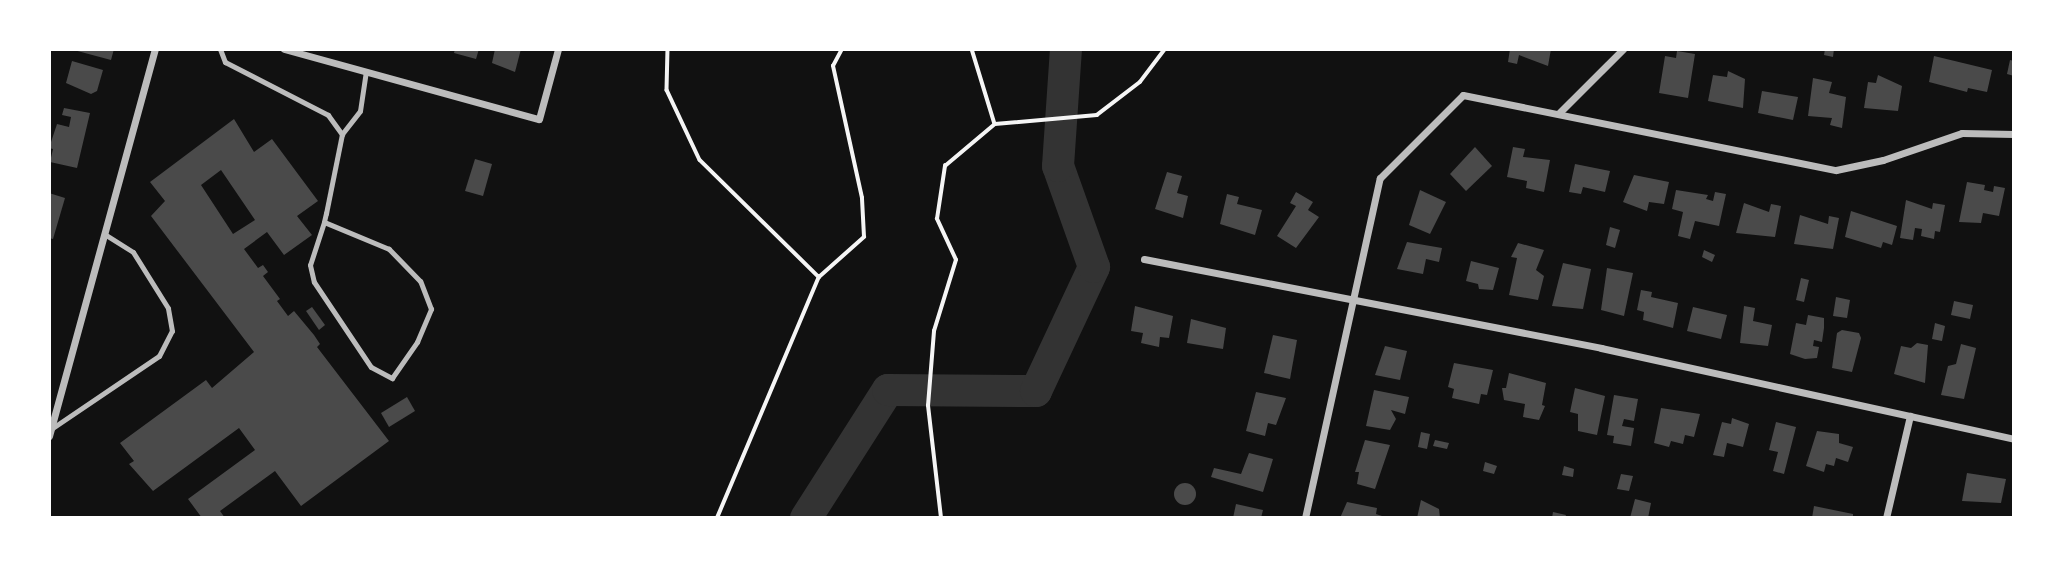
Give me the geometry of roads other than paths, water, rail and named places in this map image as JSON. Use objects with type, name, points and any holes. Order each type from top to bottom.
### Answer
[{"type":"street","points":[[50,433],[155,49]]},
{"type":"street","points":[[284,49],[539,118],[558,49]]},
{"type":"street","points":[[1559,113],[1623,49]]},
{"type":"street","points":[[1305,518],[1351,298],[1380,178],[1463,95],[1836,170],[1883,160],[1962,133],[2014,134]]},
{"type":"street","points":[[1144,259],[1351,298],[2014,439]]},
{"type":"street","points":[[1886,518],[1910,416]]},
{"type":"lane","points":[[220,49],[225,62],[328,115],[342,134]]},
{"type":"lane","points":[[324,222],[389,249],[420,281],[431,309],[417,342],[392,378],[371,367],[314,282],[310,265],[324,222],[342,134],[360,111],[366,71]]},
{"type":"lane","points":[[50,433],[159,356],[172,331],[168,308],[134,252],[104,234]]},
{"type":"waterway","points":[[806,518],[888,390],[1036,391],[1094,267],[1058,166],[1066,49]]}]
